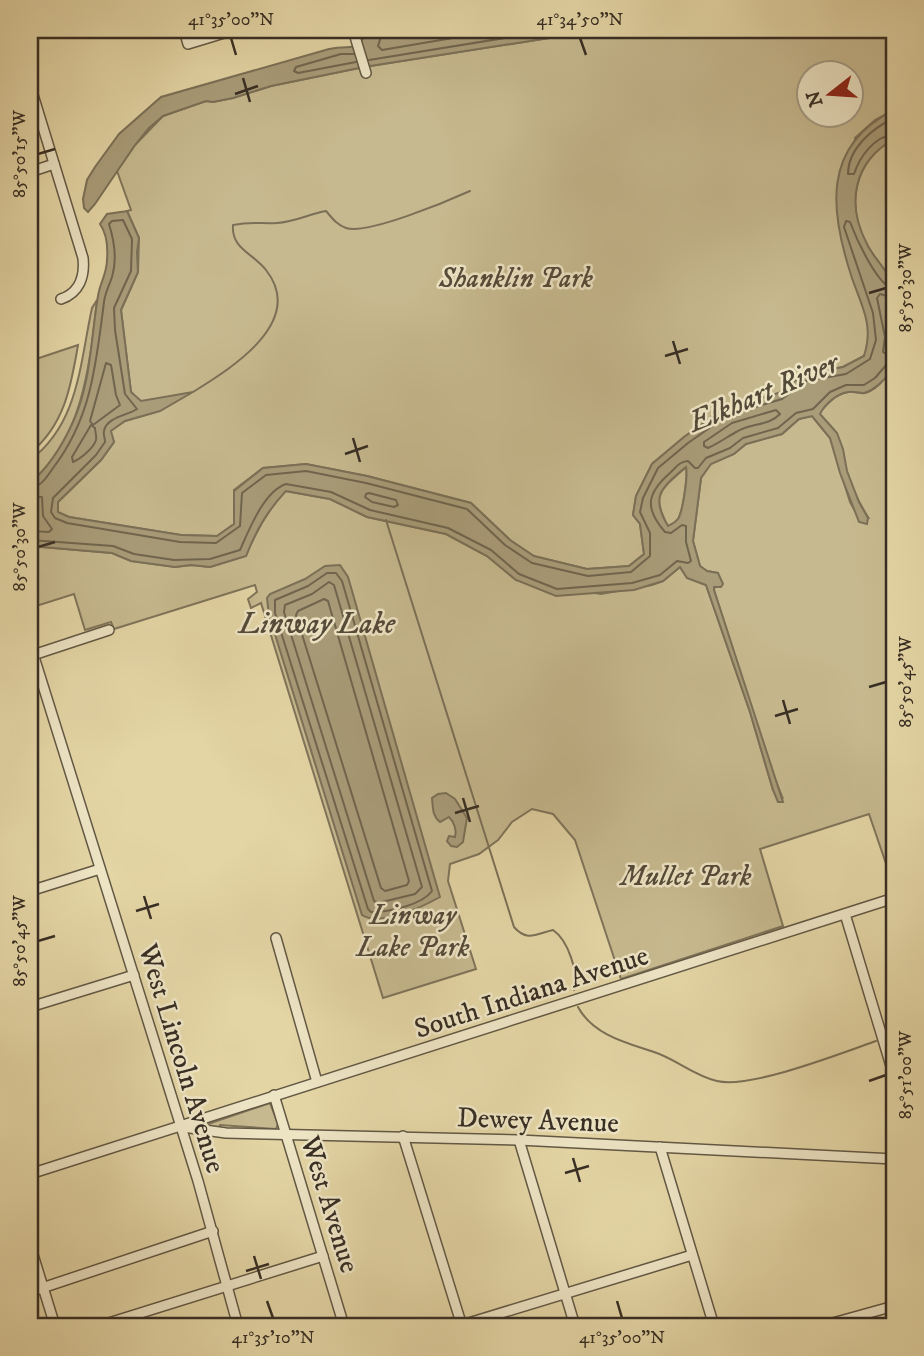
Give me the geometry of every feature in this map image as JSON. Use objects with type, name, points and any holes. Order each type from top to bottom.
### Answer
[{"type":"street","points":[[184,30],[188,44],[234,30]]},
{"type":"street","points":[[353,30],[366,71]]},
{"type":"street","points":[[30,85],[84,266],[76,291],[61,299]]},
{"type":"street","points":[[30,172],[54,164]]},
{"type":"street","points":[[31,655],[109,630]]},
{"type":"street","name":"West Lincoln Avenue","points":[[30,643],[31,655],[213,1231],[238,1326]]},
{"type":"street","points":[[30,891],[100,869]]},
{"type":"street","name":"South Indiana Avenue","points":[[30,1174],[894,898]]},
{"type":"street","points":[[845,914],[894,1076]]},
{"type":"street","points":[[276,937],[317,1082]]},
{"type":"street","points":[[30,1007],[134,975]]},
{"type":"street","name":"West Avenue","points":[[274,1095],[344,1326]]},
{"type":"street","name":"Dewey Avenue","points":[[181,1127],[226,1133],[519,1140],[894,1158]]},
{"type":"street","points":[[402,1136],[462,1326],[692,1255]]},
{"type":"street","points":[[519,1140],[575,1326]]},
{"type":"street","points":[[660,1147],[714,1326]]},
{"type":"street","points":[[30,1292],[213,1231]]},
{"type":"street","points":[[30,1245],[55,1326]]},
{"type":"street","points":[[99,1326],[323,1256]]},
{"type":"street","points":[[822,1326],[894,1306]]},
{"type":"green space","name":"Shanklin Park","points":[[600,30],[894,30],[894,110],[875,120],[864,130],[864,60],[794,60],[794,130],[864,130],[855,138],[852,277],[866,315],[870,339],[864,356],[843,367],[804,374],[779,393],[725,408],[652,464],[636,496],[633,515],[640,524],[644,554],[629,566],[587,569],[533,556],[510,540],[471,503],[367,476],[306,464],[263,468],[234,490],[234,524],[217,536],[181,535],[69,517],[57,512],[58,502],[101,460],[114,442],[110,431],[125,421],[159,411],[140,401],[131,392],[121,310],[138,272],[139,238],[127,211],[131,210],[117,171],[135,145],[163,116],[206,101],[233,98],[271,86],[364,67]]},
{"type":"green space","points":[[894,139],[894,289],[861,232],[855,201],[857,187],[869,160]]},
{"type":"green space","points":[[97,300],[87,374],[73,423],[48,465],[30,483],[30,460],[59,429],[75,391],[92,308]]},
{"type":"green space","points":[[78,345],[64,405],[51,431],[30,453],[30,423],[33,413],[30,399],[30,361]]},
{"type":"green space","points":[[894,359],[894,887],[869,814],[760,849],[783,926],[621,979],[575,840],[553,814],[532,809],[512,822],[498,840],[479,854],[450,864],[448,881],[476,969],[383,998],[261,603],[251,608],[248,599],[257,592],[255,585],[114,629],[111,622],[85,630],[74,594],[30,608],[30,546],[112,553],[131,561],[175,567],[210,567],[246,556],[263,521],[285,491],[330,499],[367,517],[446,534],[487,556],[516,580],[601,594],[652,585],[663,581],[680,567],[687,578],[706,585],[750,712],[773,790],[783,799],[714,590],[718,573],[707,571],[700,566],[693,541],[701,478],[710,464],[734,454],[746,444],[782,434],[799,419],[812,416],[830,438],[850,502],[855,511],[868,517],[851,484],[837,435],[820,412],[840,395],[850,392],[865,393],[875,388],[887,374]]},
{"type":"green space","points":[[686,467],[685,493],[680,515],[676,522],[668,526],[659,499],[670,481]]},
{"type":"green space","points":[[270,1103],[278,1124],[276,1129],[220,1125],[219,1130],[202,1126]]},
{"type":"water","points":[[369,30],[600,30],[364,67],[271,86],[233,98],[206,101],[163,116],[149,128],[95,204],[88,212],[84,208],[87,180],[95,167],[119,134],[161,97],[329,49],[353,47]]},
{"type":"water","points":[[894,110],[894,139],[870,159],[857,185],[856,199],[860,229],[870,250],[890,278],[894,290],[896,330],[893,363],[887,376],[876,387],[864,393],[850,392],[839,395],[828,403],[820,414],[837,433],[847,471],[868,518],[867,524],[859,522],[830,438],[812,416],[799,419],[782,434],[746,444],[734,454],[711,464],[701,478],[693,541],[700,566],[707,571],[718,573],[723,584],[721,587],[714,587],[714,590],[783,802],[778,802],[773,790],[750,712],[706,585],[687,578],[680,567],[663,581],[634,590],[556,596],[516,580],[487,556],[446,534],[367,517],[330,499],[286,491],[263,522],[246,556],[210,567],[175,567],[131,561],[112,553],[30,546],[30,483],[49,463],[65,439],[84,392],[98,296],[107,265],[106,241],[100,224],[107,214],[127,211],[139,238],[138,272],[121,310],[131,392],[141,401],[193,392],[160,411],[125,421],[111,431],[114,442],[101,460],[58,502],[58,512],[69,517],[181,535],[217,536],[234,524],[234,491],[263,468],[306,464],[367,476],[471,503],[510,540],[534,556],[587,569],[629,566],[644,554],[640,524],[633,515],[636,496],[652,464],[725,408],[779,393],[804,374],[843,367],[864,356],[867,325],[844,253],[836,205],[837,183],[843,162],[854,142],[870,125]],"holes":[[[686,467],[680,515],[676,522],[668,526],[660,507],[661,493]]]},
{"type":"water","name":"Linway Lake","points":[[340,565],[348,577],[440,897],[423,906],[380,919],[362,915],[269,615],[267,598],[325,566]]},
{"type":"water","points":[[446,793],[455,799],[467,818],[463,842],[457,847],[451,846],[447,841],[449,836],[455,837],[452,821],[449,817],[440,822],[433,811],[432,798]]},
{"type":"waterway","points":[[193,392],[226,371],[259,342],[271,325],[277,308],[276,289],[266,270],[235,240],[233,225],[284,222],[326,211],[346,228],[371,227],[408,216],[470,191]]},
{"type":"waterway","points":[[386,520],[514,927],[528,936],[553,930],[558,935],[568,949],[574,966],[574,990]]},
{"type":"waterway","points":[[578,1007],[592,1025],[611,1037],[662,1055],[717,1081],[751,1080],[773,1075],[876,1041]]},
{"type":"waterway","points":[[890,1036],[894,1035]]},
{"type":"water label","name":"Elkhart River","points":[[763,392]]},
{"type":"park label","name":"Mullet Park","points":[[686,875]]},
{"type":"park label","name":"Linway Lake Park","points":[[413,930]]}]
